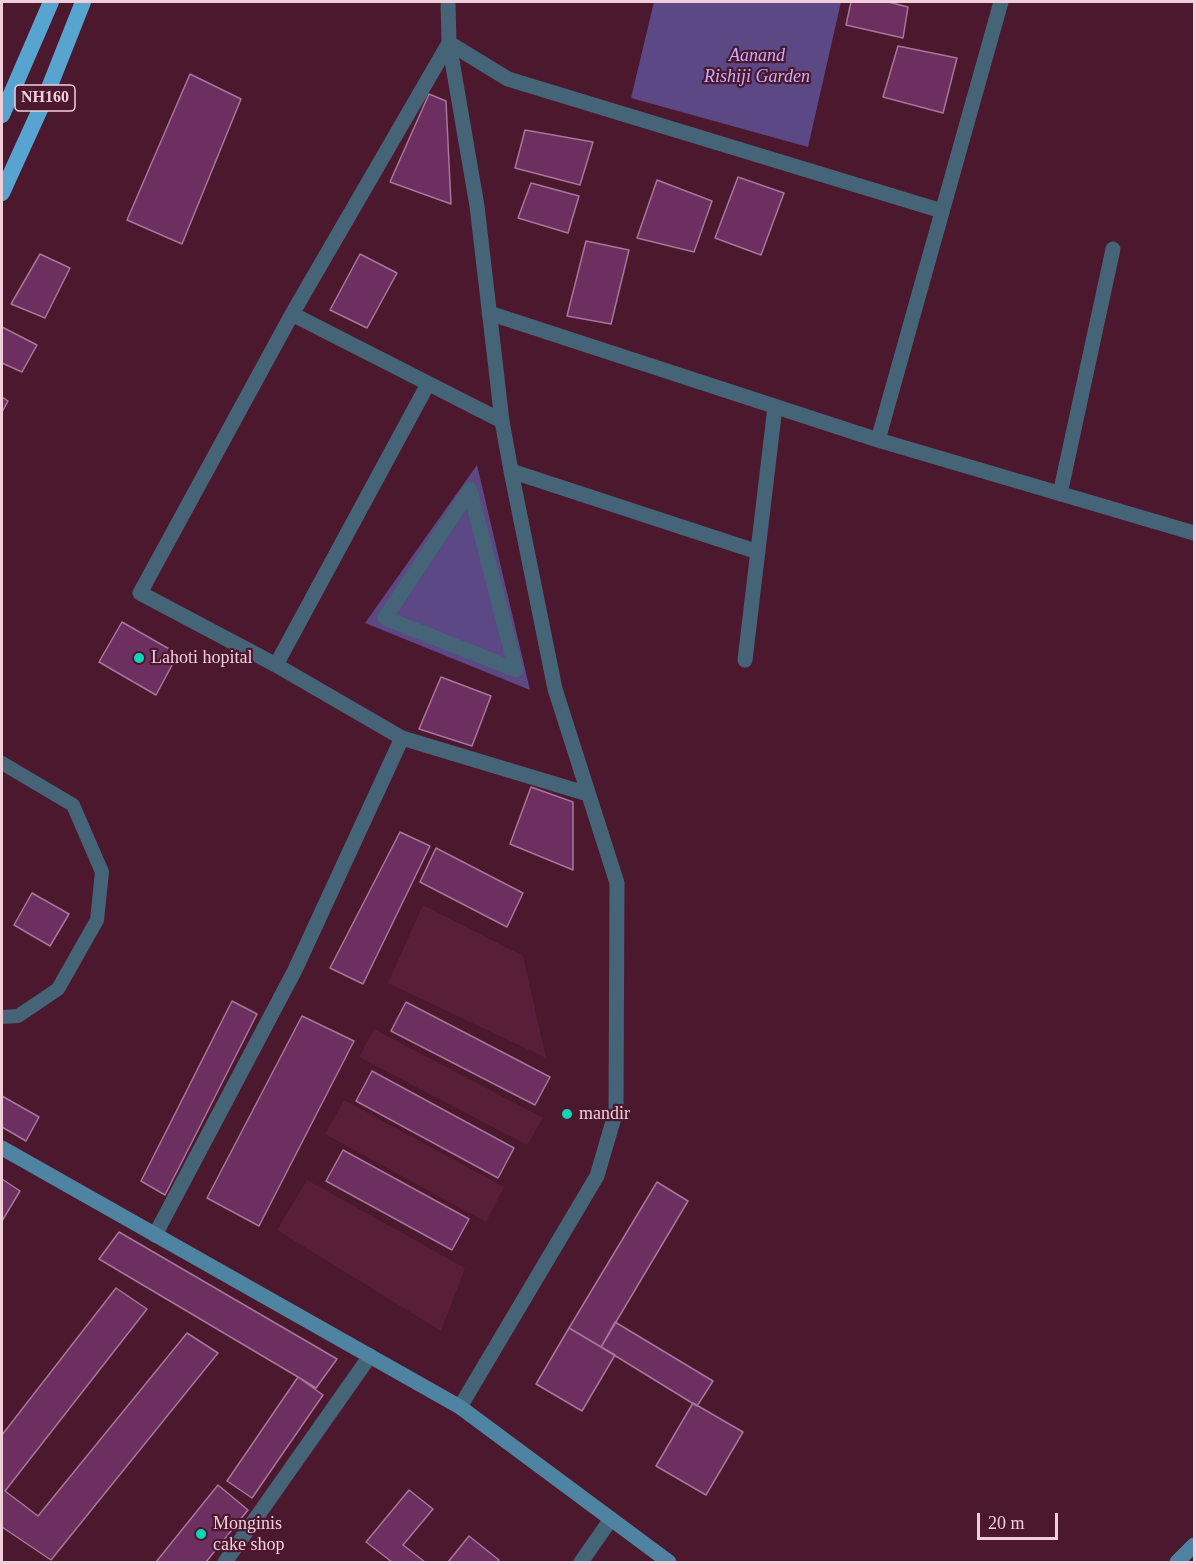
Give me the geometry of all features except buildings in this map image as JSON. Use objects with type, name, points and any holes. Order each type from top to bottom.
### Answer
[{"type":"highway","name":"NH160","points":[[2,115],[51,2]]},
{"type":"highway","name":"NH160","points":[[2,193],[43,103],[83,2]]},
{"type":"main road","points":[[2,1148],[460,1407],[669,1563]]},
{"type":"main road","points":[[1177,1563],[1194,1545]]},
{"type":"street","points":[[448,2],[449,44],[477,206],[510,471],[555,689],[617,884],[616,1111],[597,1176],[460,1407]]},
{"type":"street","points":[[878,440],[1001,2]]},
{"type":"street","points":[[449,44],[508,79],[942,211]]},
{"type":"street","points":[[449,44],[292,314],[141,593],[276,665],[402,738],[588,794]]},
{"type":"street","points":[[1060,494],[1113,249]]},
{"type":"street","points":[[489,313],[878,440],[1194,533]]},
{"type":"street","points":[[292,314],[502,421]]},
{"type":"street","points":[[276,665],[428,384]]},
{"type":"street","points":[[745,660],[775,406]]},
{"type":"street","points":[[510,471],[758,552]]},
{"type":"street","points":[[470,490],[505,625],[516,670],[385,618],[470,490]]},
{"type":"street","points":[[155,1235],[295,970],[402,738]]},
{"type":"street","points":[[225,1563],[370,1356]]},
{"type":"street","points":[[581,1563],[611,1519]]},
{"type":"lane","points":[[2,763],[74,805],[102,872],[97,920],[58,989],[18,1016],[2,1017]]},
{"type":"shaded area","points":[[423,905],[523,956],[546,1058],[388,983]]},
{"type":"shaded area","points":[[374,1029],[543,1118],[527,1145],[359,1057]]},
{"type":"shaded area","points":[[344,1100],[504,1187],[486,1222],[325,1134]]},
{"type":"shaded area","points":[[307,1180],[465,1268],[441,1331],[277,1230]]},
{"type":"green space","name":"Aanand Rishiji Garden","points":[[654,2],[841,2],[808,147],[631,98]]},
{"type":"green space","points":[[477,465],[530,690],[365,623]]},
{"type":"place","name":"Lahoti hopital","points":[[139,658]]},
{"type":"place","name":"mandir","points":[[567,1114]]},
{"type":"place","name":"Monginis cake shop","points":[[201,1534]]}]
